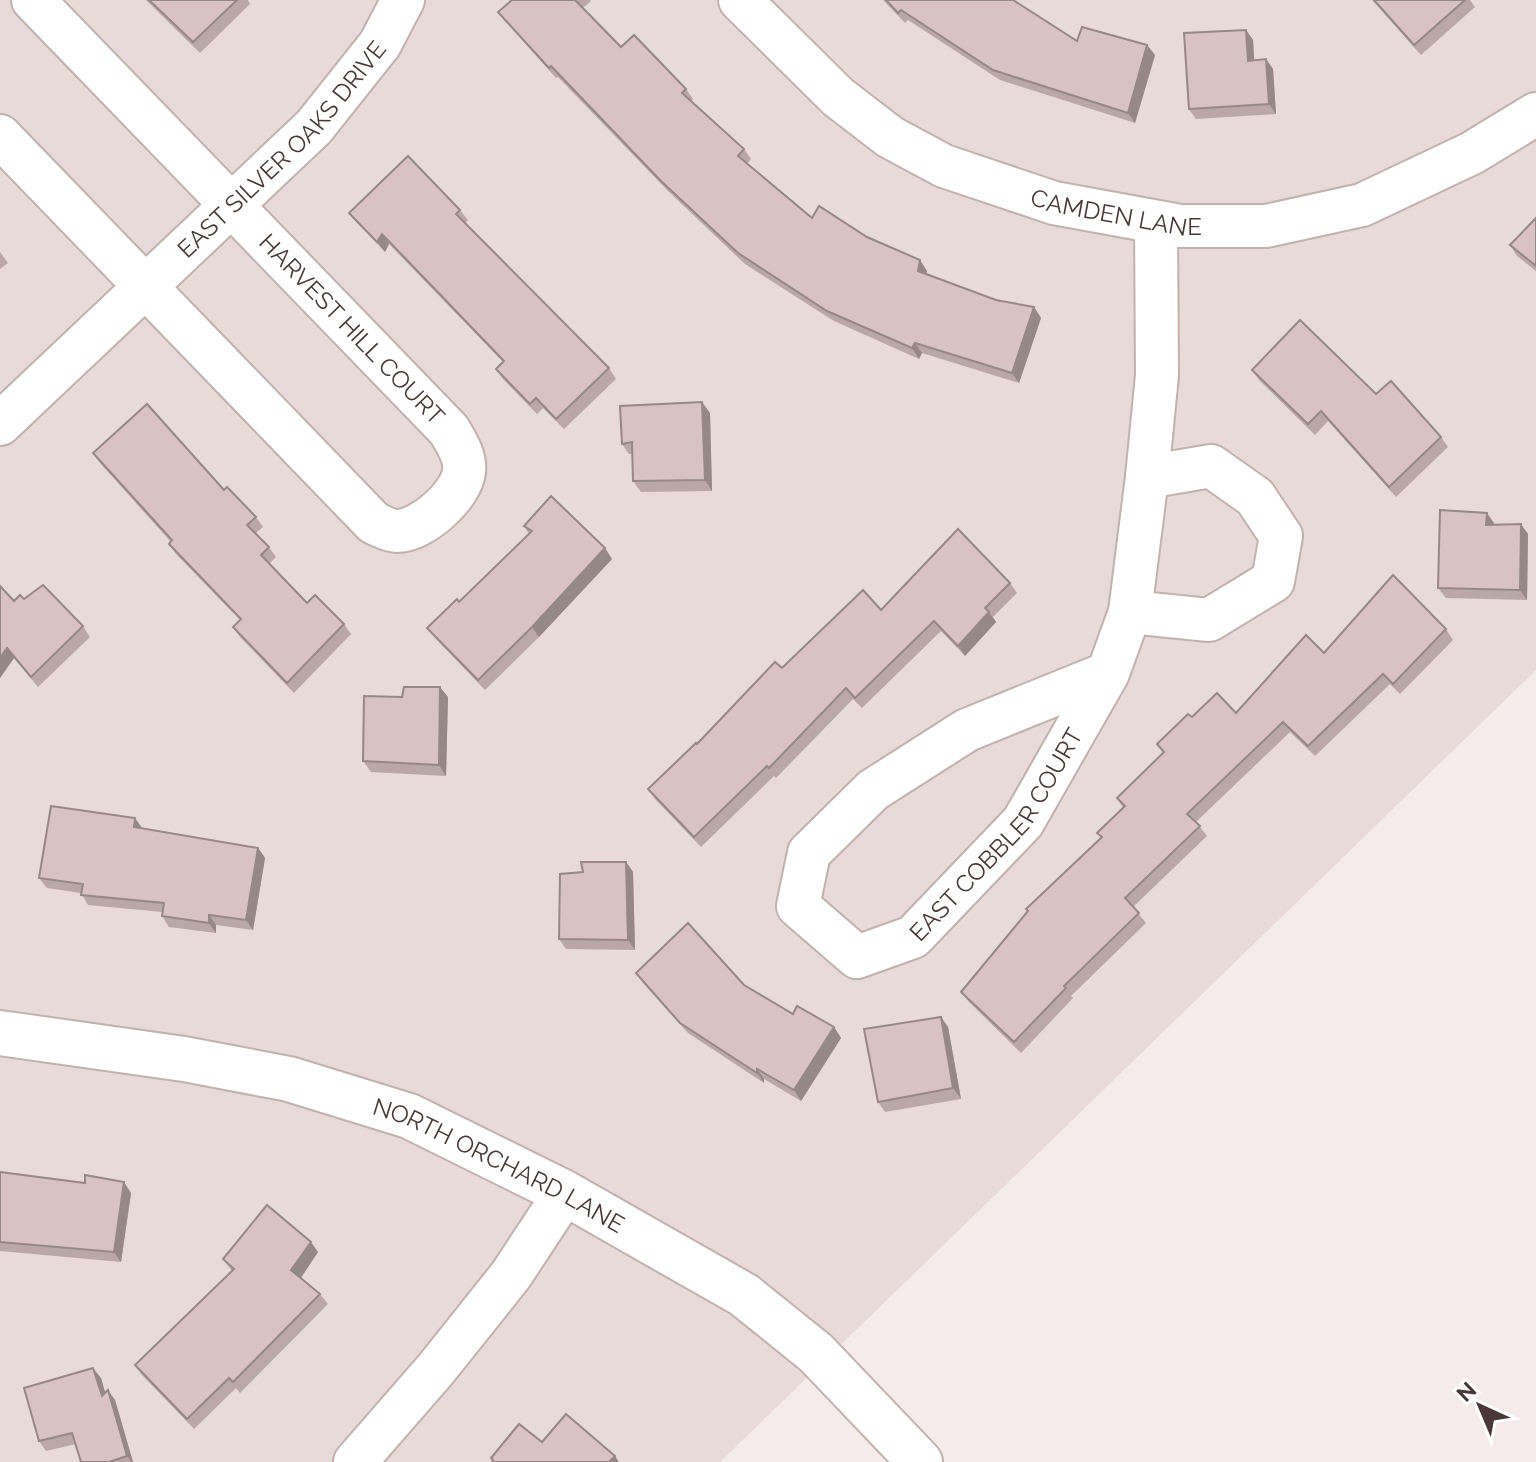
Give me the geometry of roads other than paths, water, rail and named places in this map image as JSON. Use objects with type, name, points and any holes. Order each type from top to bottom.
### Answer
[{"type":"street","name":"HARVEST HILL COURT","points":[[0,136],[374,523],[396,531],[418,527],[459,486],[465,470],[460,449],[449,430],[33,0]]},
{"type":"street","name":"EAST SILVER OAKS DRIVE","points":[[0,424],[314,127],[380,44],[403,0]]},
{"type":"street","name":"CAMDEN LANE","points":[[740,0],[838,97],[903,145],[944,166],[1054,203],[1180,226],[1266,226],[1362,205],[1472,153],[1536,114]]},
{"type":"street","name":"EAST COBBLER COURT","points":[[1108,673],[967,730],[873,790],[809,853],[798,906],[857,957],[913,937],[1023,822],[1108,673],[1130,612],[1147,477],[1157,375],[1156,222]]},
{"type":"street","points":[[1130,612],[1209,620],[1273,581],[1281,536],[1255,497],[1211,466],[1147,477]]},
{"type":"street","name":"NORTH ORCHARD LANE","points":[[0,1033],[184,1059],[289,1079],[409,1116],[565,1193],[744,1295],[816,1353],[920,1462]]},
{"type":"street","points":[[355,1462],[502,1287],[565,1193]]}]
